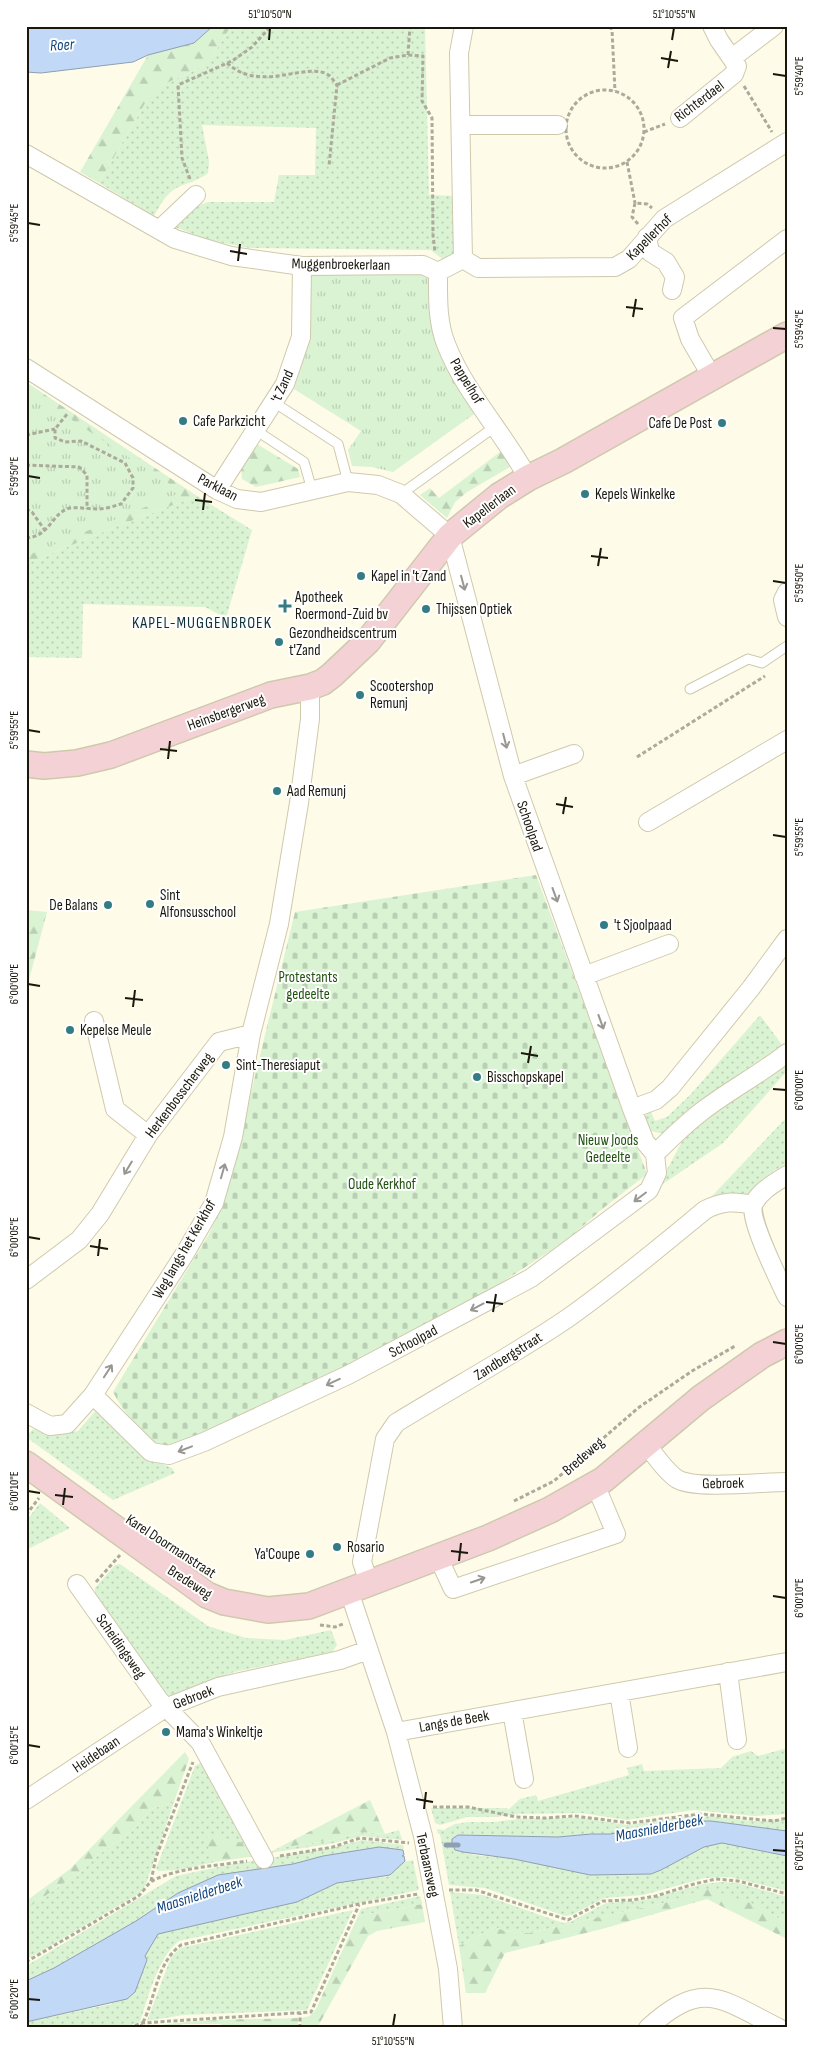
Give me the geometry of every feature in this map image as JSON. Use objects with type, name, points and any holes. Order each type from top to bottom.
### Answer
[{"type":"street","points":[[438,272],[463,259],[459,53],[464,26]]},
{"type":"street","points":[[712,26],[733,66]]},
{"type":"street","name":"Richterdael","points":[[680,118],[774,26]]},
{"type":"street","points":[[461,124],[558,125]]},
{"type":"street","name":"Kapellerhof","points":[[463,259],[478,268],[615,267],[629,259],[664,219],[784,144]]},
{"type":"street","name":"Muggenbroekerlaan","points":[[26,154],[175,239],[231,256],[302,266],[423,265],[438,272]]},
{"type":"street","points":[[159,230],[196,195]]},
{"type":"street","points":[[647,237],[650,252],[666,262],[674,277],[672,290]]},
{"type":"street","points":[[712,377],[690,339],[683,318],[787,238]]},
{"type":"street","name":"'t Zand","points":[[217,490],[275,403],[285,384],[301,337],[302,266]]},
{"type":"street","name":"Pappelhof","points":[[438,272],[438,304],[445,343],[468,386],[496,426],[528,478]]},
{"type":"street","name":"Kapellerlaan","points":[[310,688],[332,675],[368,641],[450,536],[499,496],[528,478],[563,461],[787,336]]},
{"type":"street","name":"Parklaan","points":[[26,368],[217,490],[237,499],[261,502],[348,482],[378,485],[401,494],[450,536]]},
{"type":"street","name":"Schoolpad","points":[[93,1395],[151,1452],[169,1455],[204,1442],[348,1375],[531,1278],[650,1190],[657,1173],[655,1154],[645,1142],[632,1109],[514,776],[450,536]]},
{"type":"street","points":[[787,592],[783,600],[787,617]]},
{"type":"street","points":[[251,1034],[280,915],[310,719],[310,688]]},
{"type":"street","name":"Heinsbergerweg","points":[[26,764],[44,766],[77,763],[111,755],[271,695],[310,688]]},
{"type":"street","points":[[648,822],[787,740]]},
{"type":"street","points":[[514,776],[574,754]]},
{"type":"street","points":[[632,1109],[656,1100],[670,1088],[751,988],[787,939]]},
{"type":"street","points":[[584,976],[669,944]]},
{"type":"street","points":[[94,1021],[115,1109],[148,1136]]},
{"type":"street","name":"Herkenbosscherweg","points":[[26,1280],[78,1240],[100,1214],[148,1136],[219,1042],[251,1034]]},
{"type":"street","name":"Weg langs het Kerkhof","points":[[26,1412],[50,1426],[67,1424],[93,1395],[184,1255],[214,1203],[233,1137],[251,1034]]},
{"type":"street","points":[[655,1154],[701,1111],[764,1072],[787,1054]]},
{"type":"street","points":[[787,1175],[761,1193],[753,1205],[753,1219],[787,1297]]},
{"type":"street","name":"Zandbergstraat","points":[[359,1587],[385,1439],[396,1423],[510,1356],[568,1318],[632,1270],[705,1210],[718,1203],[736,1201],[753,1205]]},
{"type":"street","name":"Bredeweg","points":[[26,1464],[93,1512],[121,1544],[207,1595],[224,1602],[268,1610],[309,1606],[488,1538],[550,1510],[595,1484],[701,1398],[762,1355],[787,1342]]},
{"type":"street","name":"Gebroek","points":[[646,1444],[677,1479],[695,1484],[787,1482]]},
{"type":"street","name":"Bredeweg","points":[[438,1557],[453,1589],[616,1534],[595,1484]]},
{"type":"street","name":"Terbaansweg","points":[[359,1587],[368,1650],[396,1732],[434,1891],[448,1969],[453,2028]]},
{"type":"street","name":"Scheidingsweg","points":[[81,1589],[165,1708]]},
{"type":"street","name":"Gebroek","points":[[165,1708],[218,1687],[340,1660],[368,1650]]},
{"type":"street","name":"Langs de Beek","points":[[396,1732],[787,1662]]},
{"type":"street","points":[[728,1672],[737,1740]]},
{"type":"street","points":[[619,1692],[628,1748]]},
{"type":"street","name":"Gebroek","points":[[165,1708],[177,1716],[200,1742],[264,1859]]},
{"type":"street","name":"Heidebaan","points":[[26,1800],[165,1708]]},
{"type":"street","points":[[512,1711],[524,1779]]},
{"type":"street","points":[[649,2027],[666,2012],[682,2002],[698,1997],[724,2001],[779,2028]]},
{"type":"lane","points":[[275,403],[338,444],[348,482]]},
{"type":"lane","points":[[401,494],[496,426]]},
{"type":"lane","points":[[256,431],[304,462],[312,490]]},
{"type":"lane","points":[[690,689],[748,659],[762,663],[787,646]]},
{"type":"path","points":[[196,195],[182,158],[178,85],[226,64],[252,47],[271,26]]},
{"type":"path","points":[[408,55],[410,26]]},
{"type":"path","points":[[610,26],[615,91]]},
{"type":"path","points":[[337,85],[390,58],[408,55],[423,56],[422,101],[432,118],[432,235],[438,272]]},
{"type":"path","points":[[226,64],[236,72],[252,77],[272,78],[317,72],[329,76],[337,85],[329,166]]},
{"type":"path","points":[[733,66],[784,144]]},
{"type":"path","points":[[601,90],[615,91],[628,97],[637,106],[643,118],[644,132],[637,152],[627,162],[607,168],[593,166],[581,160],[569,144],[566,126],[573,106],[583,97],[601,90]]},
{"type":"path","name":"Richterdael","points":[[644,132],[680,118]]},
{"type":"path","points":[[627,162],[636,204]]},
{"type":"path","points":[[26,435],[55,428],[78,401]]},
{"type":"path","points":[[26,538],[32,538],[46,532],[59,515],[70,508],[101,509],[121,504],[133,488],[133,478],[125,463],[81,441],[65,442],[55,438],[55,428]]},
{"type":"path","points":[[26,465],[79,467],[87,475],[87,509]]},
{"type":"path","points":[[26,509],[32,512],[46,532]]},
{"type":"path","points":[[637,757],[770,672]]},
{"type":"path","name":"Bredeweg","points":[[511,1503],[554,1481],[638,1408],[692,1371],[740,1344]]},
{"type":"path","points":[[26,1515],[41,1496]]},
{"type":"path","points":[[81,1589],[121,1544]]},
{"type":"path","points":[[26,1962],[144,1892],[151,1881],[156,1857],[200,1742]]},
{"type":"path","points":[[415,1806],[468,1808],[516,1817],[546,1818],[574,1816],[630,1823],[700,1814],[774,1821],[787,1818]]},
{"type":"path","points":[[151,1881],[178,1872],[333,1847],[360,1838],[408,1844],[422,1836]]},
{"type":"path","points":[[140,2028],[165,1962],[172,1952],[181,1945],[359,1904],[434,1891],[476,1890],[568,1920],[603,1901],[632,1900],[656,1896],[694,1884],[716,1880],[738,1881],[787,1894]]},
{"type":"path","points":[[129,2028],[142,2023],[311,2012],[359,1904]]},
{"type":"path","points":[[300,2013],[300,2028]]},
{"type":"green space","points":[[213,26],[231,26],[210,60],[193,71],[162,85],[148,98],[99,183],[80,172],[148,55],[194,43]]},
{"type":"green space","points":[[231,26],[425,26],[429,195],[456,196],[455,255],[442,259],[431,250],[250,248],[208,240],[175,227],[192,208],[208,202],[274,202],[279,175],[315,175],[316,128],[202,125],[209,161],[208,173],[172,191],[164,199],[154,216],[99,183],[148,98],[162,85],[193,71],[210,60]]},
{"type":"green space","points":[[428,274],[430,312],[438,345],[477,412],[393,472],[372,467],[352,466],[348,450],[361,431],[294,389],[310,337],[311,275]]},
{"type":"green space","points":[[26,382],[197,496],[120,525],[26,564]]},
{"type":"green space","points":[[26,390],[182,492],[26,556]]},
{"type":"green space","points":[[257,444],[298,469],[300,477],[256,487],[242,479],[241,468]]},
{"type":"green space","points":[[504,449],[515,464],[467,492],[455,502],[447,518],[420,495],[430,488],[439,498]]},
{"type":"green space","points":[[197,496],[252,530],[226,618],[205,607],[83,604],[82,658],[26,657],[26,564],[120,525]]},
{"type":"green space","name":"Oude Kerkhof","points":[[536,875],[647,1174],[601,1210],[567,1240],[470,1303],[240,1421],[164,1448],[156,1443],[135,1423],[113,1392],[209,1234],[225,1199],[295,912]]},
{"type":"green space","points":[[26,910],[47,912],[26,991]]},
{"type":"green space","points":[[760,1015],[785,1049],[664,1133],[657,1133],[645,1126],[643,1123],[645,1116],[650,1110],[655,1121],[667,1117],[691,1094]]},
{"type":"green space","points":[[787,1059],[787,1071],[723,1143],[663,1184],[662,1179],[688,1130]]},
{"type":"green space","points":[[787,1117],[787,1163],[769,1174],[770,1178],[748,1195],[712,1196]]},
{"type":"green space","points":[[97,1409],[145,1456],[172,1468],[175,1473],[113,1500],[26,1437],[33,1429],[53,1435],[78,1431]]},
{"type":"green space","points":[[40,1503],[70,1528],[26,1550],[26,1521]]},
{"type":"green space","points":[[120,1564],[208,1626],[246,1638],[285,1640],[331,1630],[337,1645],[332,1652],[234,1672],[172,1697],[161,1690],[95,1596],[95,1588],[115,1565]]},
{"type":"green space","points":[[787,1748],[787,1814],[755,1816],[694,1810],[627,1820],[581,1813],[519,1814],[495,1817],[467,1817],[440,1825],[435,1823],[431,1808],[507,1808],[508,1810],[520,1799],[536,1795],[538,1801],[629,1775],[627,1768],[642,1764],[644,1771],[721,1768],[732,1757],[751,1751],[758,1756]]},
{"type":"green space","points":[[185,1752],[189,1759],[174,1802],[151,1809],[133,1830],[94,1858],[83,1870],[26,1909],[26,1901],[70,1869]]},
{"type":"green space","points":[[202,1762],[253,1846],[209,1835],[206,1841],[215,1862],[178,1870],[158,1871],[156,1869],[195,1766]]},
{"type":"green space","points":[[370,1800],[385,1834],[360,1832],[333,1840],[278,1848]]},
{"type":"green space","points":[[174,1802],[146,1884],[140,1893],[26,1960],[26,1909],[83,1870],[94,1858],[133,1830],[151,1809]]},
{"type":"green space","points":[[696,1815],[754,1821],[787,1820],[787,1831],[711,1821],[610,1834],[567,1837],[458,1835],[452,1839],[452,1843],[474,1855],[514,1859],[590,1875],[651,1874],[706,1846],[722,1843],[787,1856],[787,1891],[730,1877],[705,1878],[643,1895],[604,1898],[572,1915],[565,1916],[485,1888],[449,1885],[440,1834],[438,1834],[437,1829],[444,1830],[455,1824],[468,1822],[494,1822],[519,1819],[580,1818],[628,1825]]},
{"type":"green space","points":[[399,1830],[402,1840],[362,1836],[330,1844],[269,1853],[278,1848],[333,1840],[360,1832],[385,1834]]},
{"type":"green space","points":[[211,1834],[253,1846],[256,1856],[215,1862],[206,1842],[207,1836]]},
{"type":"green space","points":[[362,1840],[403,1845],[404,1849],[373,1848],[323,1856],[293,1864],[218,1875],[178,1893],[136,1921],[54,1968],[26,1981],[26,1966],[176,1876],[228,1865],[336,1847]]},
{"type":"green space","points":[[413,1860],[419,1890],[179,1941],[165,1957],[160,1967],[150,1990],[140,2022],[123,2028],[26,2028],[26,2022],[111,2004],[135,1992],[147,1960],[145,1956],[158,1934],[297,1902],[337,1883],[390,1876],[403,1862]]},
{"type":"green space","points":[[720,1882],[738,1883],[787,1897],[787,1923],[753,1904],[699,1891],[668,1902],[529,1933],[505,1931],[495,1927],[459,1946],[450,1892],[483,1895],[563,1923],[570,1922],[606,1903],[645,1900],[703,1884]]},
{"type":"green space","points":[[710,1889],[753,1904],[787,1923],[787,1939],[707,1899],[602,1929],[505,1953],[485,1993],[466,1993],[459,1946],[495,1927],[505,1931],[529,1933],[668,1902]]},
{"type":"green space","points":[[420,1896],[422,1904],[358,1916],[361,1909]]},
{"type":"green space","points":[[422,1904],[425,1922],[377,1931],[368,1936],[317,2028],[301,2028],[301,2018],[310,2016],[316,2009],[358,1916]]},
{"type":"green space","points":[[353,1910],[307,2010],[183,2015],[147,2021],[171,1957],[180,1948]]},
{"type":"green space","points":[[298,2018],[298,2028],[228,2028],[220,2024],[182,2024],[180,2028],[145,2028],[183,2022]]},
{"type":"water","name":"Roer","points":[[26,26],[213,26],[194,43],[148,55],[133,62],[41,73],[26,72]]},
{"type":"water","points":[[696,1821],[711,1821],[787,1831],[787,1856],[722,1843],[704,1847],[651,1874],[590,1875],[514,1859],[463,1852],[455,1850],[452,1843],[452,1839],[458,1835],[558,1837],[610,1834]]},
{"type":"water","points":[[379,1847],[403,1850],[404,1855],[402,1856],[404,1856],[405,1861],[390,1875],[337,1883],[297,1902],[158,1934],[145,1956],[147,1960],[135,1992],[127,1999],[26,2022],[26,1981],[54,1968],[136,1921],[178,1893],[218,1875],[293,1864],[323,1856]]},
{"type":"waterway","name":"Maasnielderbeek","points":[[446,1845],[458,1845]]},
{"type":"place","name":"Cafe Parkzicht","points":[[183,421]]},
{"type":"place","name":"Cafe De Post","points":[[722,423]]},
{"type":"place","name":"Kepels Winkelke","points":[[585,494]]},
{"type":"place","name":"Kapel in 't Zand","points":[[361,576]]},
{"type":"place","name":"Apotheek Roermond-Zuid bv","points":[[285,606]]},
{"type":"place","name":"Thijssen Optiek","points":[[426,609]]},
{"type":"place","name":"Gezondheidscentrum t'Zand","points":[[279,642]]},
{"type":"place","name":"Scootershop Remunj","points":[[360,695]]},
{"type":"place","name":"Aad Remunj","points":[[277,791]]},
{"type":"place","name":"Sint Alfonsusschool","points":[[150,904]]},
{"type":"place","name":"De Balans","points":[[108,905]]},
{"type":"place","name":"'t Sjoolpaad","points":[[604,925]]},
{"type":"place","name":"Kepelse Meule","points":[[70,1030]]},
{"type":"place","name":"Sint-Theresiaput","points":[[226,1065]]},
{"type":"place","name":"Bisschopskapel","points":[[477,1077]]},
{"type":"place","name":"Rosario","points":[[337,1547]]},
{"type":"place","name":"Ya'Coupe","points":[[310,1554]]},
{"type":"place","name":"Mama's Winkeltje","points":[[166,1732]]},
{"type":"district","name":"KAPEL-MUGGENBROEK","points":[[202,622]]},
{"type":"park label","name":"Protestants gedeelte","points":[[308,986]]},
{"type":"park label","name":"Nieuw Joods Gedeelte","points":[[608,1148]]}]
